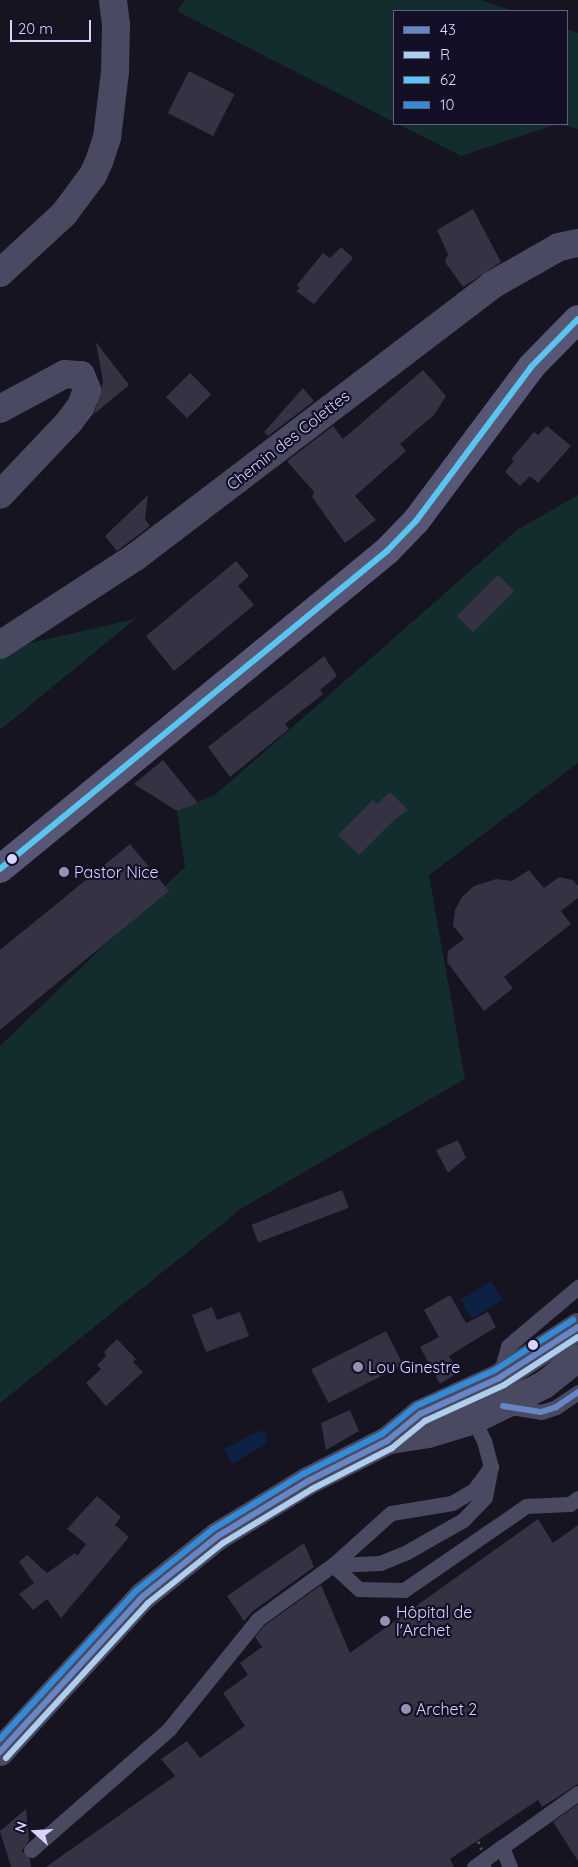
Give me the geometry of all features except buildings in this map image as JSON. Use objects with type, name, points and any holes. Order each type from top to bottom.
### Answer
[{"type":"main road","points":[[0,869],[387,551],[416,521],[531,367],[578,319]]},
{"type":"street","points":[[0,273],[64,214],[93,176],[107,138],[116,72],[116,25],[113,0]]},
{"type":"street","name":"Chemin des Colettes","points":[[0,645],[134,558],[492,285],[559,247],[578,243]]},
{"type":"street","points":[[0,410],[65,374],[81,375],[87,390],[81,406],[69,422],[0,495]]},
{"type":"street","points":[[0,1752],[104,1636],[175,1569],[253,1512],[388,1441],[420,1414],[499,1378],[578,1327]]},
{"type":"street","points":[[388,1441],[428,1434],[474,1420],[544,1385],[578,1358]]},
{"type":"street","points":[[499,1378],[499,1395],[503,1406]]},
{"type":"lane","points":[[499,1378],[508,1346],[578,1286]]},
{"type":"lane","points":[[503,1406],[541,1412],[556,1407],[578,1392]]},
{"type":"lane","points":[[333,1565],[380,1563],[404,1553],[464,1520],[485,1497],[491,1467],[484,1441],[461,1395]]},
{"type":"lane","points":[[31,1850],[169,1729],[258,1619],[333,1565],[390,1513],[452,1503],[474,1490],[491,1467]]},
{"type":"lane","points":[[333,1565],[359,1589],[404,1590],[526,1506],[570,1504],[578,1498]]},
{"type":"lane","points":[[474,1867],[578,1793]]},
{"type":"lane","points":[[502,1847],[510,1867]]},
{"type":"path","points":[[478,1841],[490,1867]]},
{"type":"green space","points":[[185,0],[481,0],[511,10],[393,10],[393,121],[177,11]]},
{"type":"green space","points":[[568,29],[578,33],[578,129],[561,125],[568,125]]},
{"type":"green space","points":[[400,125],[554,125],[461,156]]},
{"type":"green space","points":[[578,495],[578,763],[429,875],[465,1079],[242,1208],[0,1403],[0,1046],[185,867],[177,811],[215,795],[517,530]]},
{"type":"green space","points":[[135,619],[0,730],[0,650]]},
{"type":"water","points":[[491,1281],[503,1300],[472,1319],[460,1300]]},
{"type":"water","points":[[259,1431],[267,1434],[266,1444],[232,1464],[224,1449]]},
{"type":"transit line","name":"62","points":[[0,869],[387,551],[416,521],[531,367],[578,319]]},
{"type":"transit line","name":"10","points":[[0,1739],[136,1591],[213,1529],[303,1474],[382,1434],[416,1406],[495,1370],[573,1320]]},
{"type":"transit line","name":"43","points":[[0,1752],[142,1597],[218,1536],[308,1481],[387,1441],[420,1414],[499,1378],[578,1327]]},
{"type":"transit line","name":"R","points":[[6,1758],[148,1603],[223,1543],[312,1489],[392,1448],[425,1421],[504,1385],[578,1337]]},
{"type":"transit line","name":"43","points":[[503,1406],[541,1412],[556,1407],[578,1392]]},
{"type":"place","name":"Pastor Nice","points":[[64,872]]},
{"type":"place","name":"Lou Ginestre","points":[[358,1367]]},
{"type":"place","name":"Hôpital de l'Archet","points":[[385,1621]]},
{"type":"place","name":"Archet 2","points":[[406,1709]]}]
